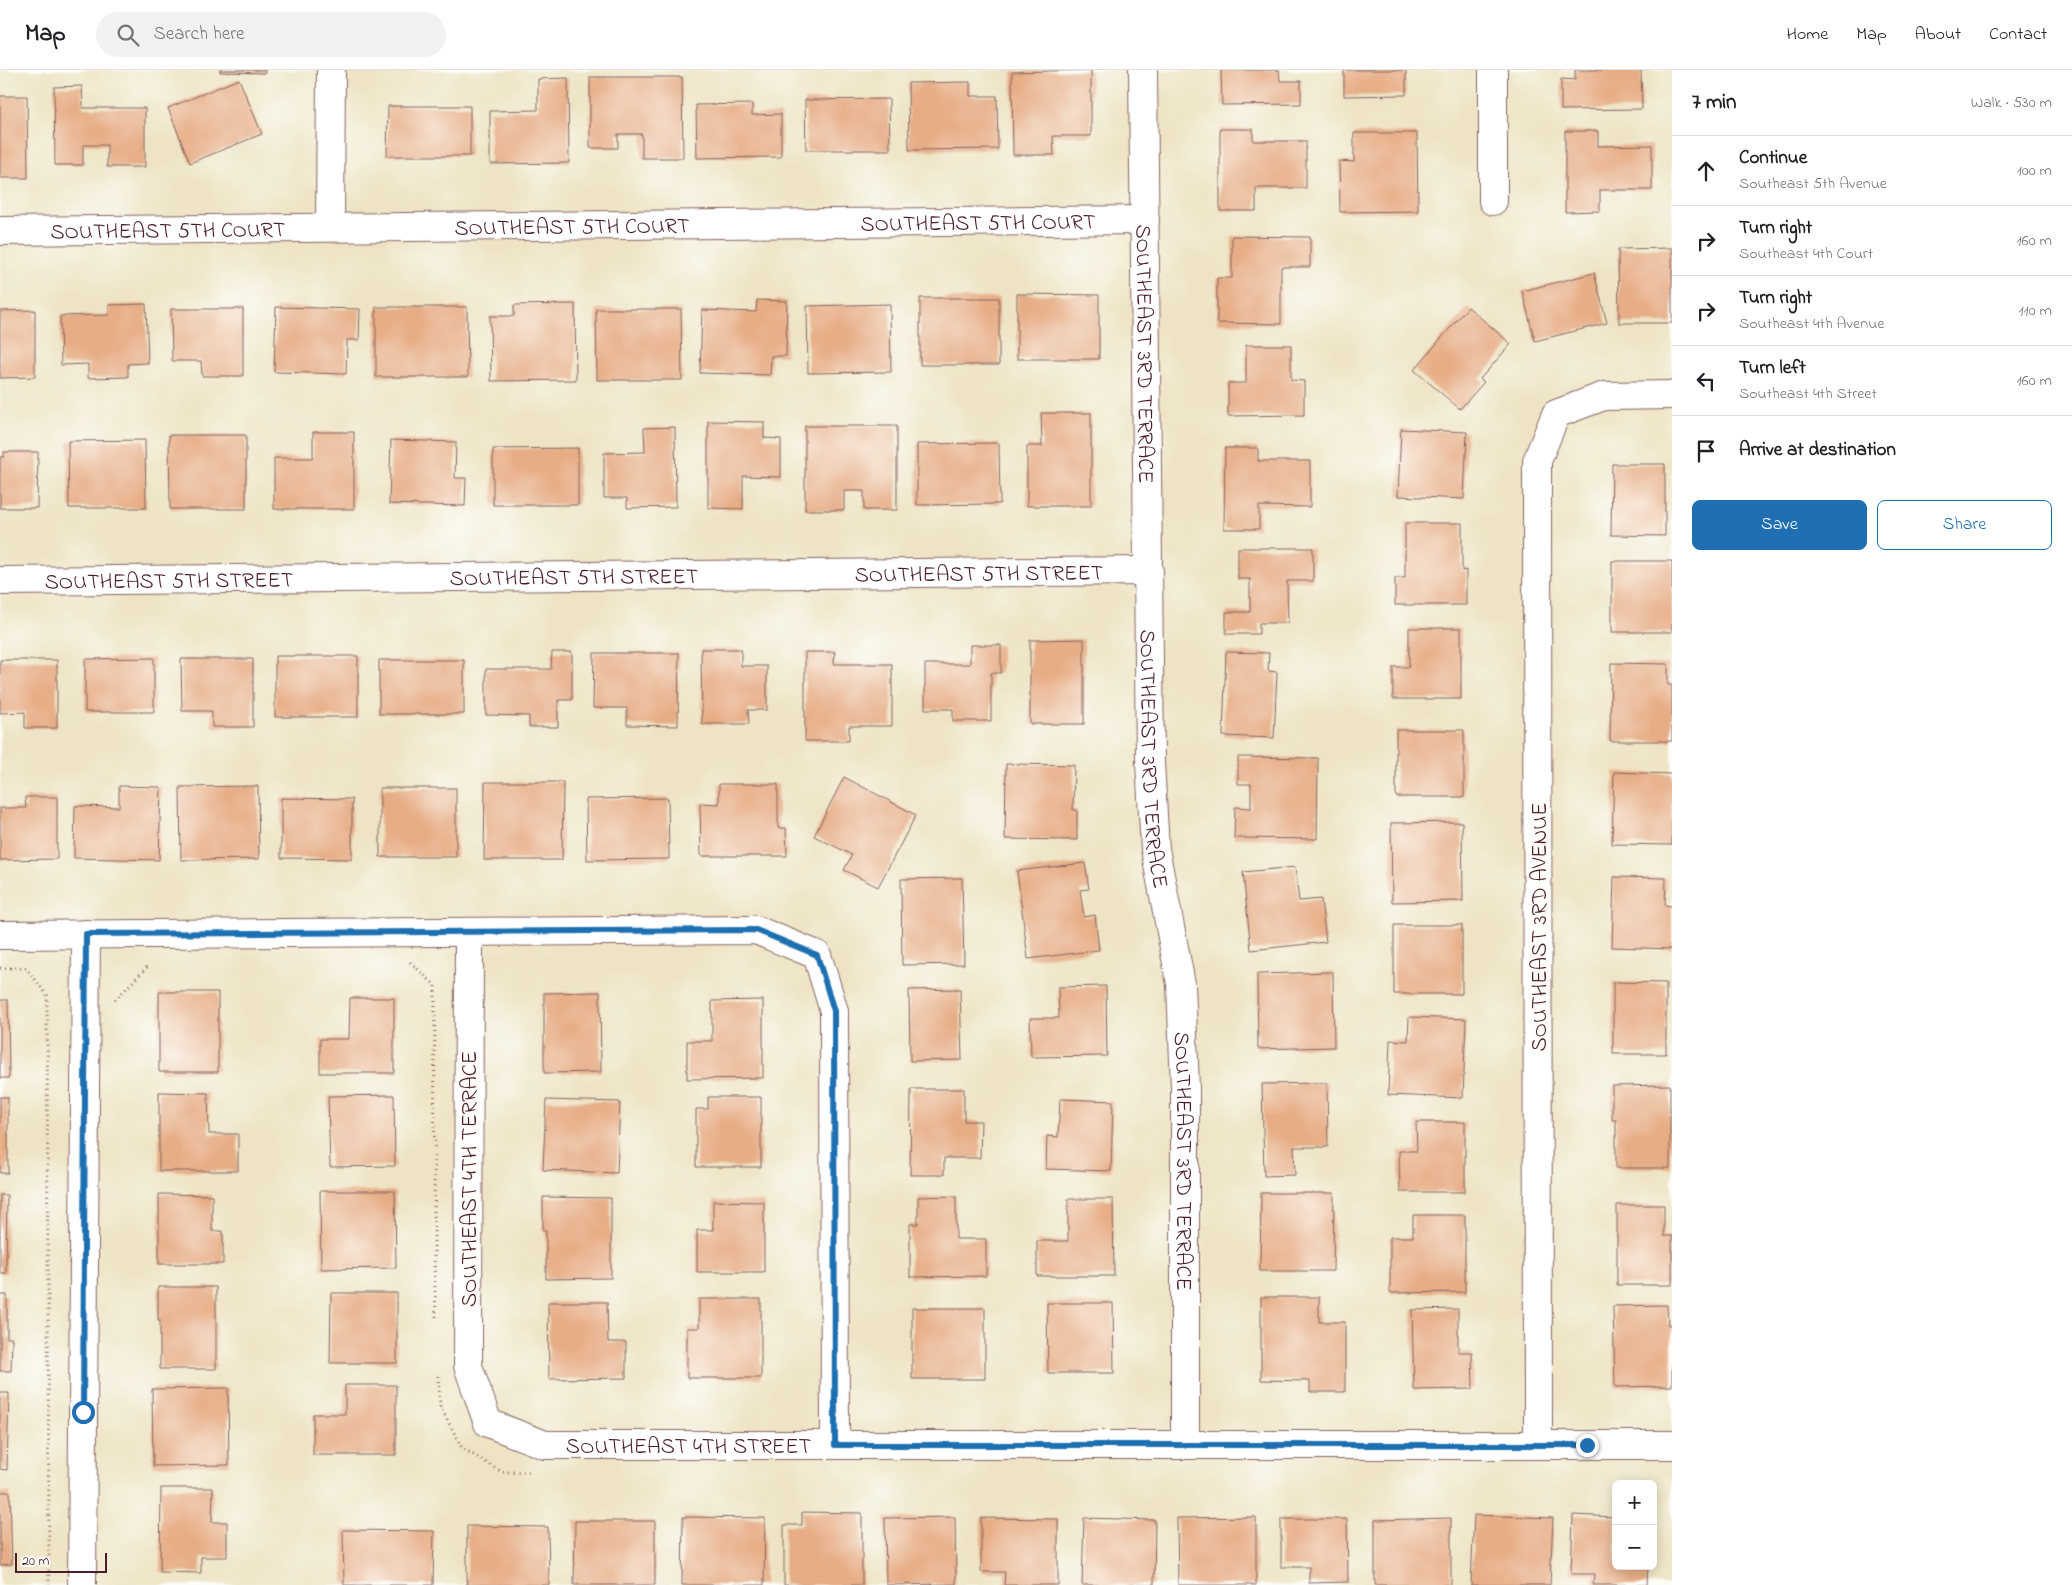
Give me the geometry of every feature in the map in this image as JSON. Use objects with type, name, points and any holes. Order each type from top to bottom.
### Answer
[{"type":"street","points":[[330,227],[331,70]]},
{"type":"street","name":"SOUTHEAST 3RD TERRACE","points":[[1144,70],[1150,762],[1155,849],[1181,984],[1185,1088],[1185,1445]]},
{"type":"street","points":[[1493,70],[1493,201]]},
{"type":"street","name":"SOUTHEAST 5TH COURT","points":[[0,231],[1145,220]]},
{"type":"street","name":"SOUTHEAST 3RD AVENUE","points":[[1538,1445],[1538,461],[1556,414],[1604,396],[1672,395]]},
{"type":"street","name":"SOUTHEAST 5TH STREET","points":[[0,581],[1148,571]]},
{"type":"street","points":[[0,935],[756,930],[817,955],[834,1011],[835,1445]]},
{"type":"street","name":"SOUTHEAST 4TH TERRACE","points":[[468,932],[468,1366],[488,1423]]},
{"type":"street","points":[[82,1585],[86,934]]},
{"type":"street","name":"SOUTHEAST 4TH STREET","points":[[488,1423],[545,1445],[1672,1445]]},
{"type":"path","points":[[409,961],[435,985],[434,1258],[436,1319]]},
{"type":"path","points":[[111,1004],[150,964]]},
{"type":"path","points":[[0,968],[26,968],[47,995],[49,1585]]},
{"type":"path","points":[[438,1367],[440,1406],[462,1448],[502,1472],[534,1472]]},
{"type":"building","points":[[220,70],[265,70],[265,73],[220,72]]},
{"type":"building","points":[[1091,70],[1091,136],[1053,136],[1054,155],[1013,155],[1012,72]]},
{"type":"building","points":[[1221,70],[1279,70],[1280,81],[1301,81],[1301,104],[1222,105]]},
{"type":"building","points":[[1344,70],[1406,70],[1406,95],[1344,96]]},
{"type":"building","points":[[1575,70],[1641,70],[1642,109],[1561,110],[1561,79],[1575,80]]},
{"type":"building","points":[[590,77],[682,77],[683,158],[642,158],[642,134],[618,134],[618,148],[590,148]]},
{"type":"building","points":[[568,78],[569,163],[490,164],[490,111],[538,110],[538,79]]},
{"type":"building","points":[[239,79],[262,134],[190,163],[168,108]]},
{"type":"building","points":[[970,82],[970,96],[997,96],[998,149],[909,150],[908,83]]},
{"type":"building","points":[[82,86],[83,108],[145,108],[145,167],[107,167],[107,145],[83,145],[83,165],[55,165],[54,87]]},
{"type":"building","points":[[0,96],[27,96],[28,178],[0,178]]},
{"type":"building","points":[[889,99],[890,150],[806,150],[805,100]]},
{"type":"building","points":[[752,104],[752,115],[781,114],[781,157],[697,158],[696,105]]},
{"type":"building","points":[[388,106],[470,106],[470,156],[387,156]]},
{"type":"building","points":[[1220,129],[1253,129],[1253,141],[1306,141],[1306,188],[1256,188],[1256,211],[1220,211]]},
{"type":"building","points":[[1565,131],[1598,131],[1598,146],[1652,145],[1652,190],[1600,190],[1600,211],[1565,212]]},
{"type":"building","points":[[1354,133],[1417,133],[1418,211],[1340,212],[1339,161],[1354,162]]},
{"type":"building","points":[[1232,236],[1310,237],[1310,267],[1281,267],[1281,324],[1217,323],[1217,278],[1232,278]]},
{"type":"building","points":[[1672,248],[1672,323],[1619,323],[1618,249]]},
{"type":"building","points":[[1594,273],[1607,323],[1535,341],[1522,291]]},
{"type":"building","points":[[1017,294],[1099,295],[1099,359],[1017,359]]},
{"type":"building","points":[[920,298],[999,298],[999,365],[920,365]]},
{"type":"building","points":[[757,300],[787,301],[786,356],[771,356],[770,375],[700,373],[702,310],[756,312]]},
{"type":"building","points":[[146,304],[148,363],[128,364],[128,377],[88,378],[88,364],[61,365],[60,316],[109,315],[109,305]]},
{"type":"building","points":[[575,304],[576,380],[491,381],[490,316],[514,316],[514,305]]},
{"type":"building","points":[[890,304],[891,372],[808,373],[807,306]]},
{"type":"building","points":[[276,307],[360,309],[359,340],[347,340],[346,374],[274,372]]},
{"type":"building","points":[[376,307],[467,307],[468,377],[376,377]]},
{"type":"building","points":[[1468,307],[1511,344],[1480,379],[1484,382],[1460,409],[1414,370]]},
{"type":"building","points":[[171,309],[243,309],[243,376],[202,376],[201,361],[172,361]]},
{"type":"building","points":[[596,309],[681,309],[682,380],[597,380]]},
{"type":"building","points":[[35,310],[35,377],[0,378],[0,311]]},
{"type":"building","points":[[1246,345],[1291,345],[1291,380],[1304,381],[1304,415],[1228,416],[1228,383],[1246,383]]},
{"type":"building","points":[[1041,413],[1091,413],[1091,506],[1027,506],[1027,446],[1042,446]]},
{"type":"building","points":[[708,421],[764,422],[764,438],[781,439],[781,477],[743,476],[743,509],[708,508]]},
{"type":"building","points":[[805,426],[897,426],[897,510],[864,510],[864,491],[844,491],[844,510],[805,510]]},
{"type":"building","points":[[675,427],[676,507],[627,508],[627,498],[604,498],[604,453],[645,452],[644,428]]},
{"type":"building","points":[[1401,429],[1467,432],[1464,499],[1398,496]]},
{"type":"building","points":[[313,432],[354,432],[354,509],[274,509],[274,458],[313,458]]},
{"type":"building","points":[[169,435],[246,435],[246,509],[170,509]]},
{"type":"building","points":[[145,440],[146,508],[69,508],[68,441]]},
{"type":"building","points":[[391,440],[456,442],[455,478],[466,478],[465,506],[389,504]]},
{"type":"building","points":[[999,443],[1000,504],[917,505],[917,444]]},
{"type":"building","points":[[578,448],[578,505],[493,505],[493,449]]},
{"type":"building","points":[[1225,448],[1258,448],[1258,461],[1310,461],[1310,507],[1259,506],[1259,529],[1224,529]]},
{"type":"building","points":[[4,452],[38,452],[37,508],[0,508],[0,457],[4,457]]},
{"type":"building","points":[[1612,464],[1665,464],[1665,536],[1611,535]]},
{"type":"building","points":[[1405,523],[1462,523],[1462,571],[1466,570],[1466,605],[1395,605],[1395,578],[1405,578]]},
{"type":"building","points":[[1238,548],[1313,548],[1313,581],[1287,581],[1288,623],[1259,623],[1259,634],[1226,634],[1226,612],[1250,612],[1250,579],[1238,579]]},
{"type":"building","points":[[1612,561],[1672,561],[1672,632],[1612,632]]},
{"type":"building","points":[[1409,628],[1461,628],[1461,699],[1393,699],[1393,667],[1409,667]]},
{"type":"building","points":[[1084,639],[1084,724],[1030,724],[1030,640]]},
{"type":"building","points":[[970,645],[1001,645],[1001,673],[991,673],[991,721],[953,721],[953,709],[925,709],[925,664],[970,664]]},
{"type":"building","points":[[701,649],[741,649],[741,666],[767,666],[767,710],[748,710],[749,724],[702,724]]},
{"type":"building","points":[[552,652],[572,652],[572,700],[558,700],[558,727],[529,727],[529,716],[486,715],[486,669],[551,669]]},
{"type":"building","points":[[805,652],[835,652],[834,664],[892,664],[892,726],[849,726],[849,741],[805,741]]},
{"type":"building","points":[[1226,652],[1269,653],[1268,671],[1277,672],[1274,738],[1223,736]]},
{"type":"building","points":[[594,653],[679,653],[678,726],[627,725],[627,708],[593,708]]},
{"type":"building","points":[[275,656],[358,656],[358,717],[275,717]]},
{"type":"building","points":[[154,658],[154,712],[85,712],[85,659]]},
{"type":"building","points":[[181,659],[253,659],[253,727],[212,727],[212,711],[182,711]]},
{"type":"building","points":[[0,660],[57,660],[57,728],[25,728],[25,712],[0,713]]},
{"type":"building","points":[[379,660],[464,660],[464,714],[379,714]]},
{"type":"building","points":[[1611,663],[1668,664],[1668,685],[1672,685],[1672,741],[1610,741]]},
{"type":"building","points":[[1396,730],[1464,730],[1464,797],[1396,797]]},
{"type":"building","points":[[1238,757],[1318,758],[1317,839],[1234,838],[1235,807],[1251,808],[1251,784],[1238,784]]},
{"type":"building","points":[[1006,764],[1074,765],[1073,810],[1077,810],[1077,840],[1005,839]]},
{"type":"building","points":[[1614,772],[1672,774],[1672,845],[1612,844]]},
{"type":"building","points":[[844,777],[916,815],[878,887],[844,870],[852,855],[814,836]]},
{"type":"building","points":[[485,782],[563,782],[562,860],[484,860]]},
{"type":"building","points":[[719,784],[778,784],[778,828],[786,828],[787,856],[701,856],[700,803],[719,804]]},
{"type":"building","points":[[119,786],[161,787],[159,860],[74,858],[75,806],[119,807]]},
{"type":"building","points":[[258,786],[259,859],[181,860],[180,787]]},
{"type":"building","points":[[380,788],[456,788],[456,857],[380,857]]},
{"type":"building","points":[[25,797],[57,797],[57,859],[0,860],[0,808],[26,808]]},
{"type":"building","points":[[281,798],[352,799],[352,859],[281,858]]},
{"type":"building","points":[[668,798],[669,859],[587,860],[586,799]]},
{"type":"building","points":[[1462,822],[1463,901],[1392,902],[1391,823]]},
{"type":"building","points":[[1085,863],[1089,889],[1080,890],[1084,917],[1095,915],[1099,950],[1028,959],[1017,871]]},
{"type":"building","points":[[1295,867],[1299,901],[1321,899],[1326,942],[1251,950],[1243,872]]},
{"type":"building","points":[[1614,877],[1666,878],[1665,905],[1672,906],[1672,949],[1612,947]]},
{"type":"building","points":[[962,878],[964,964],[902,965],[901,879]]},
{"type":"building","points":[[1394,925],[1462,925],[1462,994],[1394,994]]},
{"type":"building","points":[[1333,972],[1334,1047],[1258,1049],[1257,974]]},
{"type":"building","points":[[1613,982],[1666,983],[1666,1054],[1613,1054]]},
{"type":"building","points":[[1106,986],[1107,1056],[1031,1057],[1030,1018],[1059,1018],[1058,987]]},
{"type":"building","points":[[960,989],[962,1060],[910,1061],[909,990]]},
{"type":"building","points":[[159,992],[218,992],[218,1072],[159,1072]]},
{"type":"building","points":[[600,992],[601,1072],[544,1073],[544,993]]},
{"type":"building","points":[[350,998],[394,998],[394,1073],[320,1073],[320,1039],[349,1039]]},
{"type":"building","points":[[0,1000],[8,1000],[9,1078],[0,1078]]},
{"type":"building","points":[[763,1000],[763,1078],[687,1079],[687,1041],[712,1041],[712,1001]]},
{"type":"building","points":[[1409,1017],[1466,1019],[1463,1098],[1388,1095],[1390,1040],[1408,1041]]},
{"type":"building","points":[[1327,1083],[1328,1147],[1294,1147],[1295,1175],[1264,1176],[1262,1084]]},
{"type":"building","points":[[1670,1085],[1670,1168],[1616,1168],[1616,1120],[1612,1120],[1612,1086]]},
{"type":"building","points":[[911,1089],[964,1089],[964,1121],[981,1121],[980,1158],[944,1158],[944,1175],[910,1175]]},
{"type":"building","points":[[159,1092],[208,1093],[209,1134],[238,1134],[238,1171],[159,1171]]},
{"type":"building","points":[[394,1095],[395,1166],[330,1167],[328,1096]]},
{"type":"building","points":[[0,1097],[8,1097],[8,1173],[0,1173]]},
{"type":"building","points":[[708,1097],[761,1097],[761,1167],[696,1167],[696,1109],[708,1109]]},
{"type":"building","points":[[1060,1099],[1113,1101],[1111,1171],[1046,1169],[1047,1136],[1058,1137]]},
{"type":"building","points":[[546,1100],[620,1102],[617,1173],[543,1170]]},
{"type":"building","points":[[1416,1122],[1465,1122],[1465,1192],[1400,1192],[1399,1151],[1417,1151]]},
{"type":"building","points":[[320,1191],[395,1191],[396,1268],[321,1269]]},
{"type":"building","points":[[1261,1193],[1334,1193],[1333,1271],[1260,1271]]},
{"type":"building","points":[[159,1194],[212,1195],[212,1231],[223,1231],[223,1264],[159,1264]]},
{"type":"building","points":[[0,1195],[7,1195],[6,1273],[0,1273]]},
{"type":"building","points":[[956,1196],[956,1239],[986,1239],[986,1276],[910,1277],[910,1224],[918,1224],[918,1197]]},
{"type":"building","points":[[543,1197],[611,1198],[611,1278],[546,1279],[546,1231],[543,1231]]},
{"type":"building","points":[[1068,1199],[1113,1199],[1114,1276],[1037,1276],[1037,1241],[1068,1241]]},
{"type":"building","points":[[713,1201],[764,1202],[764,1272],[697,1272],[697,1230],[713,1230]]},
{"type":"building","points":[[1617,1205],[1664,1205],[1664,1236],[1672,1236],[1672,1285],[1617,1285]]},
{"type":"building","points":[[1413,1215],[1465,1215],[1465,1292],[1390,1293],[1390,1237],[1413,1237]]},
{"type":"building","points":[[158,1287],[216,1287],[216,1369],[160,1369]]},
{"type":"building","points":[[331,1293],[397,1293],[397,1363],[330,1363]]},
{"type":"building","points":[[0,1295],[7,1295],[7,1338],[12,1338],[11,1371],[0,1371]]},
{"type":"building","points":[[1261,1297],[1319,1297],[1319,1322],[1345,1322],[1345,1392],[1310,1392],[1310,1381],[1261,1380]]},
{"type":"building","points":[[699,1299],[761,1299],[761,1378],[687,1378],[687,1328],[699,1328]]},
{"type":"building","points":[[548,1302],[607,1302],[608,1342],[626,1342],[626,1378],[549,1379]]},
{"type":"building","points":[[1047,1303],[1113,1303],[1114,1373],[1048,1373]]},
{"type":"building","points":[[1667,1305],[1668,1325],[1672,1325],[1672,1386],[1615,1387],[1613,1306]]},
{"type":"building","points":[[912,1308],[985,1308],[985,1379],[912,1379]]},
{"type":"building","points":[[1458,1309],[1458,1352],[1472,1352],[1473,1389],[1414,1390],[1412,1310]]},
{"type":"building","points":[[345,1385],[396,1385],[396,1455],[313,1455],[313,1414],[345,1414]]},
{"type":"building","points":[[228,1388],[229,1465],[153,1466],[152,1389]]},
{"type":"building","points":[[0,1393],[9,1393],[7,1470],[0,1469]]},
{"type":"building","points":[[161,1488],[213,1488],[212,1522],[227,1522],[227,1557],[201,1557],[201,1573],[160,1572]]},
{"type":"building","points":[[0,1492],[10,1492],[12,1564],[0,1565]]},
{"type":"building","points":[[802,1512],[862,1513],[862,1585],[784,1585],[784,1525],[802,1525]]},
{"type":"building","points":[[1474,1515],[1553,1518],[1550,1585],[1471,1585]]},
{"type":"building","points":[[1573,1515],[1612,1517],[1612,1570],[1648,1570],[1647,1585],[1593,1585],[1594,1574],[1571,1574]]},
{"type":"building","points":[[683,1517],[765,1518],[764,1585],[682,1585]]},
{"type":"building","points":[[955,1517],[956,1584],[886,1585],[885,1518]]},
{"type":"building","points":[[1256,1517],[1256,1585],[1178,1585],[1177,1518]]},
{"type":"building","points":[[981,1518],[1058,1519],[1058,1585],[1004,1585],[1005,1572],[981,1572]]},
{"type":"building","points":[[1084,1518],[1155,1520],[1154,1585],[1082,1585]]},
{"type":"building","points":[[1451,1518],[1451,1585],[1375,1585],[1375,1520]]},
{"type":"building","points":[[1281,1519],[1347,1519],[1348,1582],[1309,1583],[1309,1567],[1281,1567]]},
{"type":"building","points":[[575,1521],[655,1521],[655,1585],[574,1585]]},
{"type":"building","points":[[467,1526],[548,1527],[549,1585],[467,1585]]},
{"type":"building","points":[[343,1530],[434,1531],[433,1585],[344,1585]]},
{"type":"route","points":[[83,1412],[86,934],[756,930],[817,955],[834,1011],[835,1445],[1587,1445]]}]
